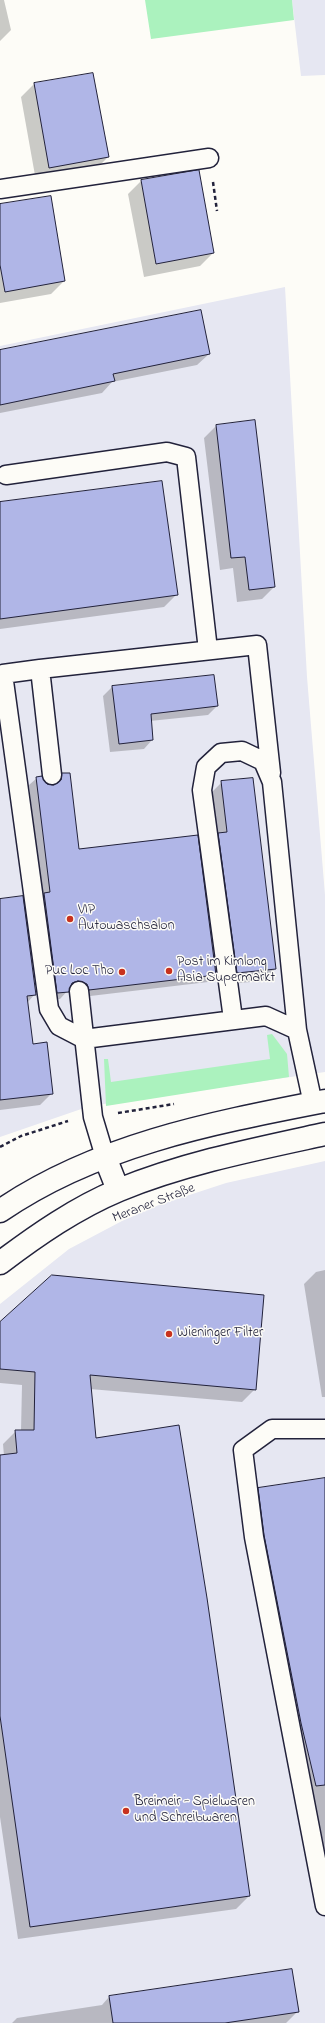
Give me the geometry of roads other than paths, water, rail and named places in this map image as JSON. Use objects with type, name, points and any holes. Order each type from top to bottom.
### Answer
[{"type":"main road","points":[[0,1211],[38,1187],[76,1168],[136,1145],[202,1127],[319,1103]]},
{"type":"main road","name":"Meraner Straße","points":[[0,1263],[69,1215],[118,1190],[153,1177],[206,1161],[325,1134]]},
{"type":"main road","points":[[105,1157],[118,1190]]},
{"type":"lane","points":[[0,190],[209,158]]},
{"type":"lane","points":[[6,475],[167,452],[186,457],[208,650]]},
{"type":"lane","points":[[297,1030],[266,1016],[84,1039],[59,1026],[49,1009],[3,674],[257,645],[297,1030],[319,1103]]},
{"type":"lane","points":[[40,669],[52,775]]},
{"type":"lane","points":[[233,1019],[202,790],[206,767],[221,753],[242,751],[263,760],[272,782]]},
{"type":"lane","points":[[79,991],[93,1117],[105,1157]]},
{"type":"lane","points":[[325,1429],[272,1428],[243,1450],[254,1537],[325,1906]]},
{"type":"place","name":"VIP Autowaschsalon","points":[[70,919]]},
{"type":"place","name":"Post im Kimlong Asia Supermarkt","points":[[169,971]]},
{"type":"place","name":"Puc Loc Tho","points":[[122,972]]},
{"type":"place","name":"Wieninger Filter","points":[[169,1334]]},
{"type":"place","name":"Breimeir - Spielwaren und Schreibwaren","points":[[126,1811]]}]
